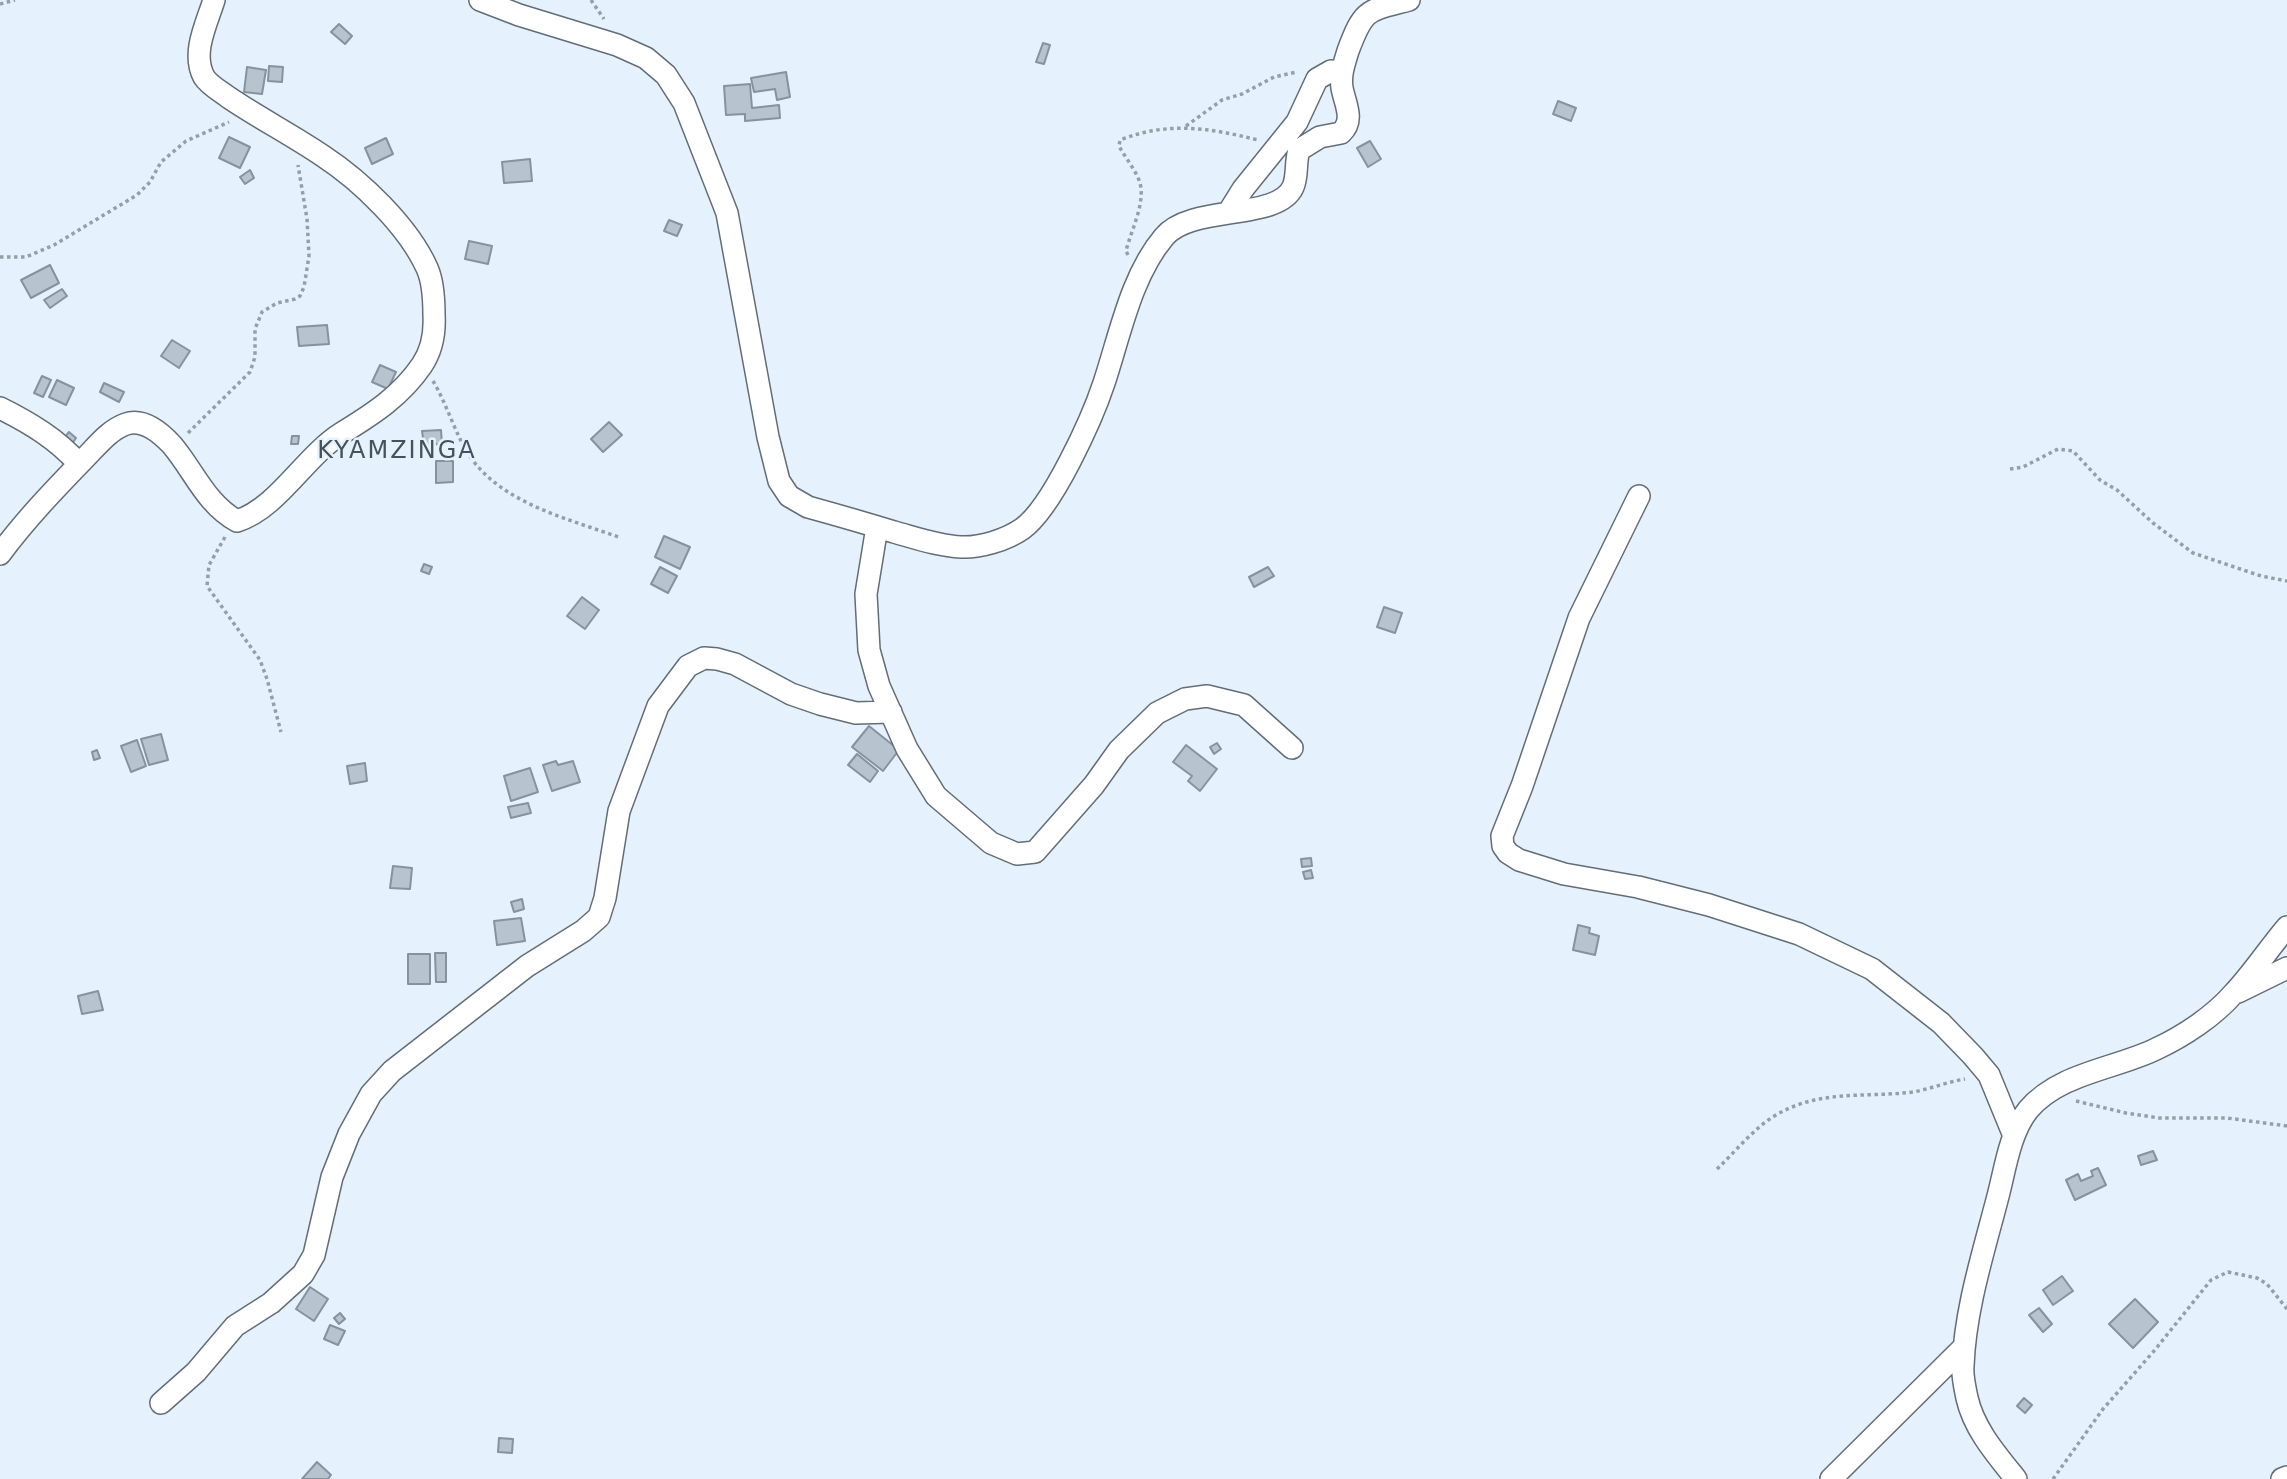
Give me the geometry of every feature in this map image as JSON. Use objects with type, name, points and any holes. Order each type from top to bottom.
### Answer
[{"type":"street","points":[[0,554],[23,522],[79,464],[110,434],[128,424],[140,423],[154,429],[171,444],[222,513],[237,521],[247,518],[273,497],[326,444],[397,396],[423,364],[431,348],[435,329],[434,301],[428,270],[413,243],[386,211],[348,174],[323,155],[245,109],[206,79],[200,68],[199,53],[214,0]]},
{"type":"street","points":[[480,0],[617,45],[646,58],[666,75],[684,103],[727,213],[768,437],[779,481],[789,496],[808,507],[933,543],[964,547],[999,540],[1021,529],[1037,514],[1068,466],[1103,387],[1142,273],[1166,234],[1180,225],[1201,218],[1261,208],[1285,197],[1293,188],[1299,150],[1320,137],[1341,134],[1345,130],[1349,113],[1342,89],[1332,74]]},
{"type":"street","points":[[1227,213],[1242,189],[1297,122],[1317,79],[1332,74],[1356,26],[1377,8],[1409,0]]},
{"type":"street","points":[[0,408],[38,428],[79,464]]},
{"type":"street","points":[[1639,496],[1579,618],[1522,786],[1502,836],[1507,853],[1519,860],[1564,874],[1639,887],[1709,905],[1799,934],[1872,969],[1941,1023],[1973,1056],[1989,1075],[2014,1136]]},
{"type":"street","points":[[877,527],[866,594],[869,650],[879,686],[907,749],[936,796],[990,843],[1017,854],[1035,852],[1094,785],[1119,750],[1157,713],[1185,699],[1207,696],[1244,705],[1292,748]]},
{"type":"street","points":[[161,1403],[196,1372],[236,1326],[271,1303],[303,1274],[314,1255],[332,1177],[349,1134],[371,1094],[392,1071],[527,966],[583,931],[599,917],[605,898],[619,811],[658,706],[688,666],[704,658],[717,659],[735,664],[791,694],[820,704],[856,713],[891,712]]},
{"type":"street","points":[[2016,1479],[1990,1446],[1975,1421],[1967,1399],[1962,1369],[1972,1302],[2014,1136],[2028,1110],[2048,1092],[2080,1076],[2158,1048],[2201,1022],[2233,994],[2287,927]]},
{"type":"street","points":[[2233,994],[2287,968]]},
{"type":"street","points":[[1831,1479],[1964,1347]]},
{"type":"street","points":[[2282,1479],[2287,1477]]},
{"type":"path","points":[[0,4],[15,0]]},
{"type":"path","points":[[1184,128],[1222,100],[1242,94],[1274,77],[1296,72],[1332,74]]},
{"type":"path","points":[[0,257],[26,257],[54,245],[137,195],[150,182],[161,162],[170,153],[186,141],[231,121],[245,109]]},
{"type":"path","points":[[1142,273],[1126,251],[1143,195],[1139,180],[1118,142],[1155,130],[1184,128],[1211,129],[1278,144]]},
{"type":"path","points":[[171,444],[194,430],[250,372],[254,357],[255,329],[262,312],[277,303],[295,299],[300,296],[304,287],[309,256],[307,219],[293,139]]},
{"type":"path","points":[[423,364],[470,457],[486,475],[512,495],[621,538]]},
{"type":"path","points":[[2010,469],[2023,467],[2058,449],[2073,452],[2094,474],[2185,548],[2261,576],[2287,581]]},
{"type":"path","points":[[237,521],[209,565],[207,586],[260,660],[281,732]]},
{"type":"path","points":[[1717,1169],[1776,1115],[1804,1102],[1826,1096],[1916,1091],[1989,1075]]},
{"type":"path","points":[[2048,1092],[2090,1105],[2158,1118],[2227,1118],[2287,1126]]},
{"type":"path","points":[[2053,1479],[2103,1409],[2211,1280],[2228,1272],[2257,1278],[2267,1284],[2287,1309]]},
{"type":"building","points":[[339,24],[352,36],[345,44],[331,32]]},
{"type":"building","points":[[1043,43],[1050,45],[1044,64],[1036,62]]},
{"type":"building","points":[[269,66],[283,67],[282,82],[268,81]]},
{"type":"building","points":[[247,67],[266,70],[262,94],[244,92]]},
{"type":"building","points":[[786,72],[790,97],[777,100],[775,89],[754,92],[751,78]]},
{"type":"building","points":[[750,84],[752,108],[779,105],[780,118],[745,121],[745,114],[726,115],[724,86]]},
{"type":"building","points":[[1558,101],[1576,108],[1571,121],[1553,114]]},
{"type":"building","points":[[229,137],[250,147],[240,168],[219,158]]},
{"type":"building","points":[[386,138],[393,154],[372,164],[365,148]]},
{"type":"building","points":[[1370,141],[1381,159],[1368,167],[1357,148]]},
{"type":"building","points":[[530,159],[532,181],[504,183],[502,162]]},
{"type":"building","points":[[250,170],[254,178],[245,184],[240,177]]},
{"type":"building","points":[[669,220],[682,225],[677,236],[664,231]]},
{"type":"building","points":[[469,241],[492,246],[488,264],[465,259]]},
{"type":"building","points":[[50,265],[59,283],[31,298],[21,280]]},
{"type":"building","points":[[62,289],[67,296],[50,308],[44,300]]},
{"type":"building","points":[[327,325],[329,344],[299,346],[297,327]]},
{"type":"building","points":[[172,340],[190,351],[179,368],[161,356]]},
{"type":"building","points":[[380,365],[396,372],[388,389],[372,382]]},
{"type":"building","points":[[42,376],[51,380],[43,397],[34,393]]},
{"type":"building","points":[[57,380],[74,388],[66,405],[49,397]]},
{"type":"building","points":[[104,383],[124,392],[119,402],[100,392]]},
{"type":"building","points":[[609,422],[622,435],[603,452],[591,439]]},
{"type":"building","points":[[441,430],[442,444],[424,445],[422,431]]},
{"type":"building","points":[[69,432],[76,438],[72,444],[64,438]]},
{"type":"building","points":[[292,436],[299,436],[298,444],[291,444]]},
{"type":"building","points":[[436,461],[453,461],[453,482],[436,483]]},
{"type":"building","points":[[664,536],[690,547],[680,569],[655,557]]},
{"type":"building","points":[[424,564],[432,567],[429,574],[421,571]]},
{"type":"building","points":[[660,567],[677,576],[668,593],[651,584]]},
{"type":"building","points":[[1268,567],[1274,576],[1254,587],[1249,577]]},
{"type":"building","points":[[582,597],[599,610],[585,629],[567,616]]},
{"type":"building","points":[[1384,607],[1402,613],[1395,633],[1377,627]]},
{"type":"building","points":[[869,726],[899,750],[883,771],[852,747]]},
{"type":"building","points":[[161,734],[168,760],[149,765],[141,739]]},
{"type":"building","points":[[137,740],[146,766],[131,772],[121,746]]},
{"type":"building","points":[[1217,743],[1221,749],[1214,754],[1210,747]]},
{"type":"building","points":[[1186,745],[1217,769],[1200,791],[1188,781],[1192,776],[1173,762]]},
{"type":"building","points":[[97,750],[100,758],[94,760],[92,752]]},
{"type":"building","points":[[857,754],[878,771],[870,782],[848,765]]},
{"type":"building","points":[[556,761],[558,765],[573,761],[580,782],[552,791],[543,765]]},
{"type":"building","points":[[365,763],[367,781],[350,784],[347,766]]},
{"type":"building","points":[[530,768],[538,792],[511,801],[504,776]]},
{"type":"building","points":[[528,803],[531,813],[511,818],[508,807]]},
{"type":"building","points":[[1311,858],[1312,866],[1302,867],[1301,859]]},
{"type":"building","points":[[393,866],[412,868],[410,889],[390,888]]},
{"type":"building","points":[[1311,870],[1313,878],[1305,879],[1303,872]]},
{"type":"building","points":[[522,899],[524,909],[514,912],[511,902]]},
{"type":"building","points":[[521,918],[525,941],[497,945],[494,921]]},
{"type":"building","points":[[1578,925],[1590,928],[1589,933],[1599,936],[1595,955],[1573,950]]},
{"type":"building","points":[[435,953],[446,953],[446,982],[436,982]]},
{"type":"building","points":[[408,954],[430,954],[430,984],[408,984]]},
{"type":"building","points":[[98,991],[103,1010],[82,1014],[78,996]]},
{"type":"building","points":[[2153,1151],[2157,1160],[2141,1165],[2138,1156]]},
{"type":"building","points":[[2098,1168],[2106,1185],[2075,1200],[2066,1180],[2078,1174],[2081,1181],[2093,1176],[2091,1171]]},
{"type":"building","points":[[2062,1276],[2073,1291],[2053,1305],[2043,1290]]},
{"type":"building","points":[[310,1287],[328,1299],[314,1321],[296,1309]]},
{"type":"building","points":[[2135,1299],[2158,1322],[2133,1348],[2109,1324]]},
{"type":"building","points":[[2039,1308],[2052,1324],[2043,1332],[2029,1315]]},
{"type":"building","points":[[340,1313],[345,1319],[339,1324],[334,1318]]},
{"type":"building","points":[[330,1325],[345,1331],[338,1345],[324,1339]]},
{"type":"building","points":[[2024,1398],[2032,1405],[2025,1413],[2017,1406]]},
{"type":"building","points":[[499,1438],[513,1439],[512,1453],[498,1452]]},
{"type":"building","points":[[317,1462],[331,1475],[328,1479],[302,1479]]},
{"type":"district","name":"KYAMZINGA","points":[[397,452]]}]
